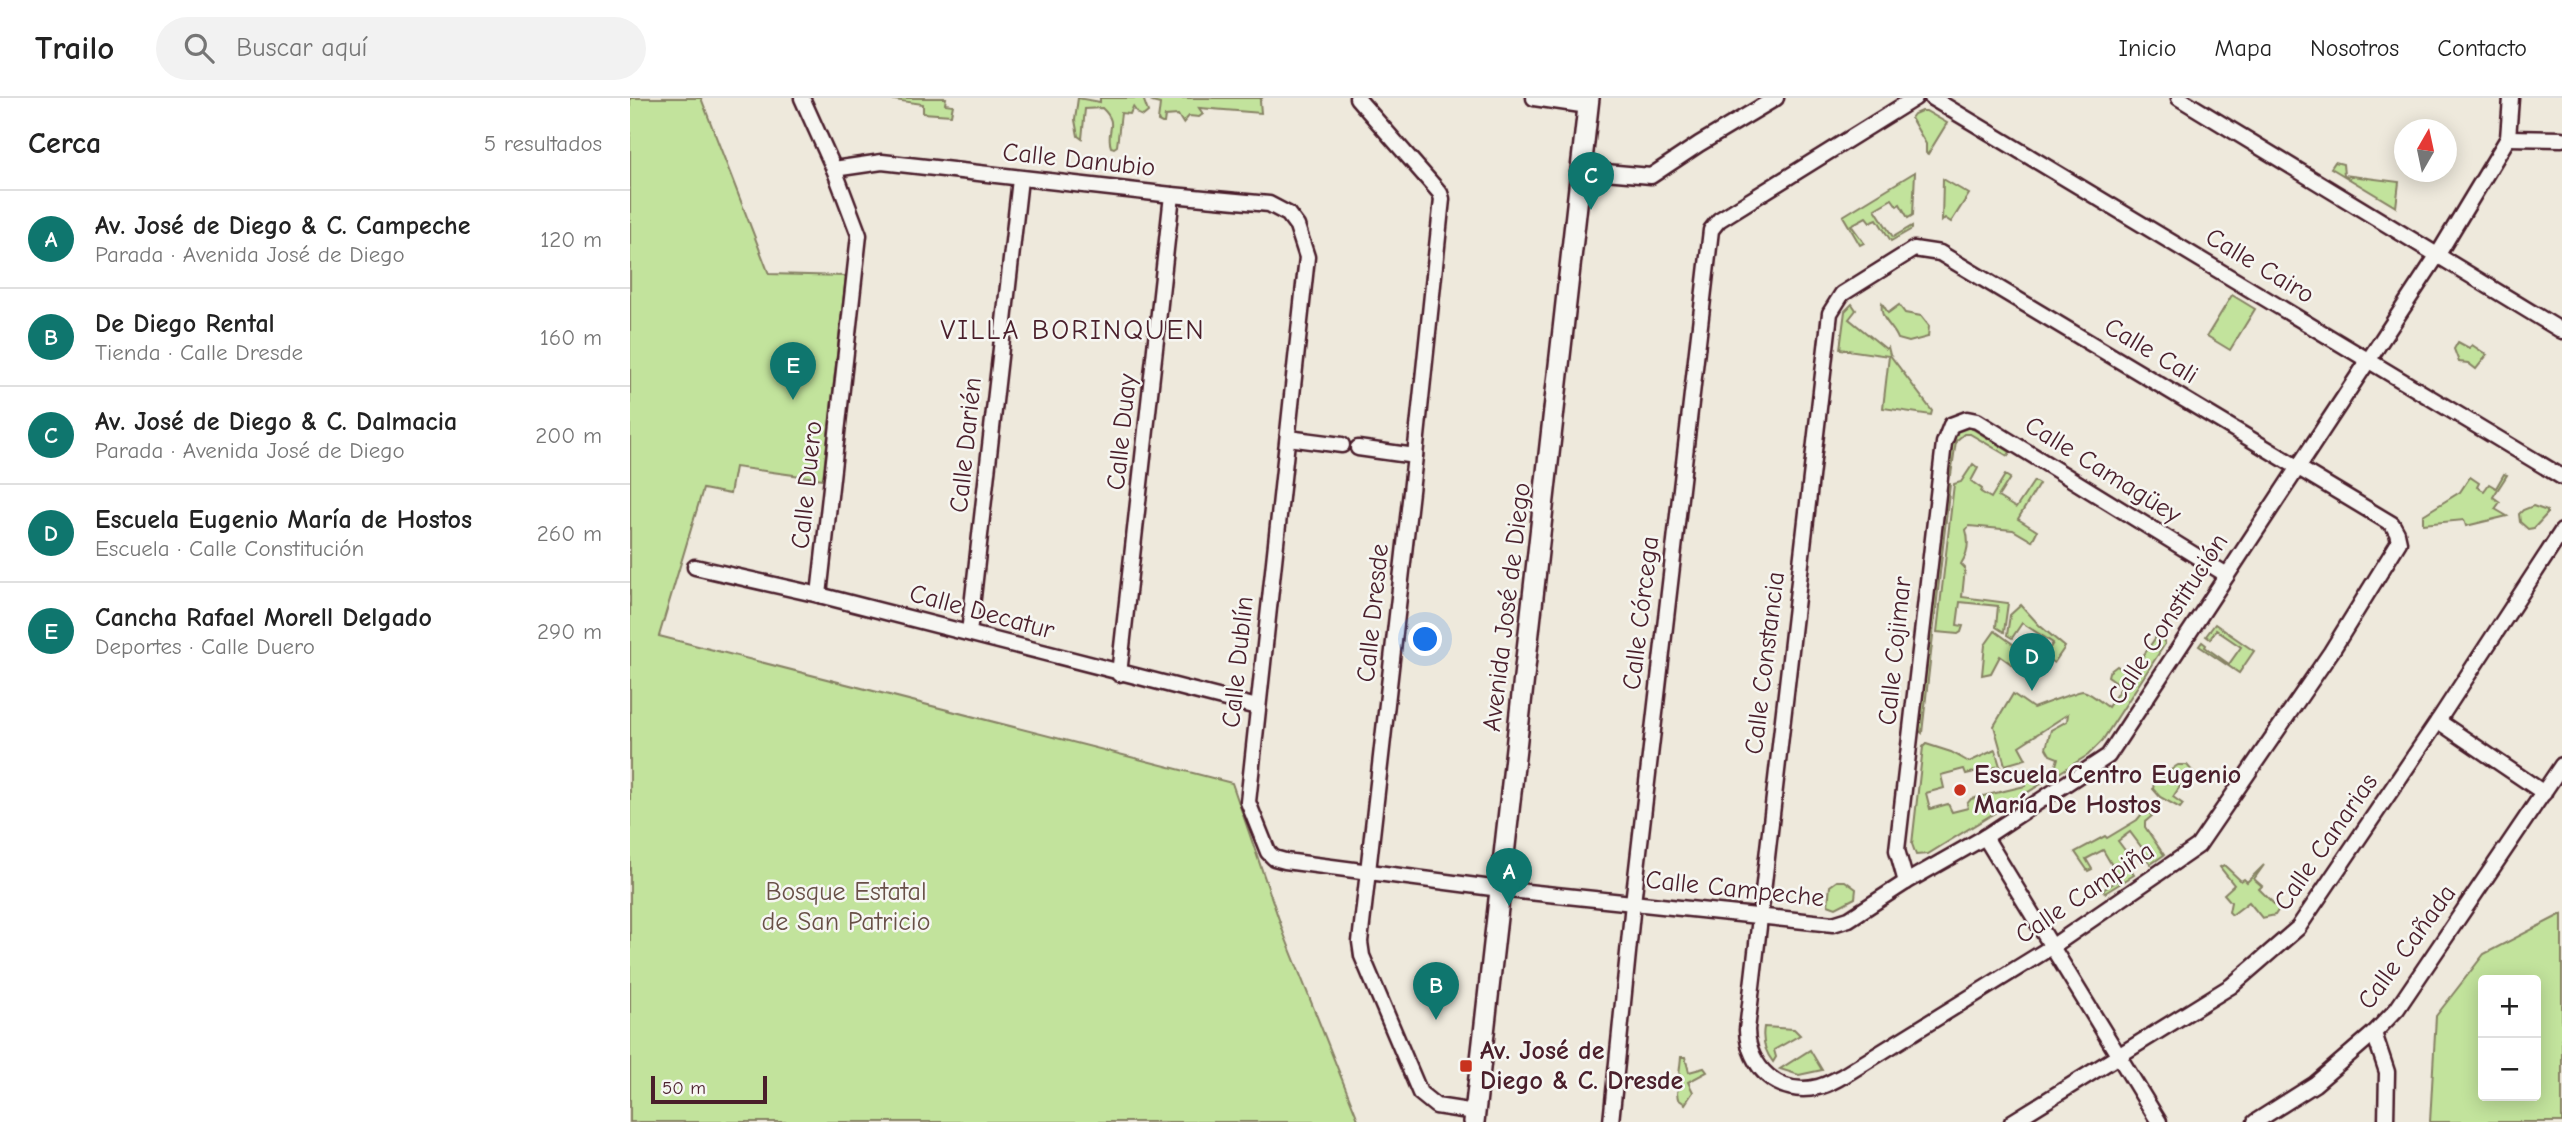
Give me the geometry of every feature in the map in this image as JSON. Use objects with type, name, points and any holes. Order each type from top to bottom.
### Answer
[{"type":"main road","name":"Avenida José de Diego","points":[[1474,1117],[1588,102]]},
{"type":"street","name":"Calle Duero","points":[[802,98],[834,169],[859,235],[819,595]]},
{"type":"street","points":[[1534,98],[1588,102]]},
{"type":"street","points":[[1582,170],[1651,176],[1776,98]]},
{"type":"street","name":"Calle Córcega","points":[[1611,1122],[1633,903],[1711,230],[1719,220],[1915,98]]},
{"type":"street","name":"Calle Cairo","points":[[1932,98],[2562,477]]},
{"type":"street","points":[[2179,98],[2562,331]]},
{"type":"street","name":"Calle Constitución","points":[[1985,837],[2108,755],[2437,256],[2508,138],[2511,98]]},
{"type":"street","name":"Calle Dresde","points":[[1361,99],[1440,193],[1441,199],[1360,942],[1362,956],[1420,1093],[1436,1106],[1474,1117]]},
{"type":"street","points":[[2508,138],[2562,139]]},
{"type":"street","name":"Calle Danubio","points":[[834,169],[881,162],[1269,204],[1288,214],[1302,238]]},
{"type":"street","name":"Calle Darién","points":[[969,633],[1020,179]]},
{"type":"street","name":"Calle Duay","points":[[1119,674],[1172,195]]},
{"type":"street","name":"Calle Dublín","points":[[1302,238],[1307,257],[1248,802],[1268,852],[1274,858],[1500,889]]},
{"type":"street","name":"Calle Cali","points":[[1866,279],[1914,249],[1940,253],[2392,524],[2399,542]]},
{"type":"street","name":"Calle Constancia","points":[[1758,1066],[1749,1050],[1747,1030],[1829,313],[1842,294],[1866,279]]},
{"type":"street","name":"Calle Camagüey","points":[[1951,425],[1967,419],[1977,421],[2227,575]]},
{"type":"street","name":"Calle Cojimar","points":[[1906,882],[1897,850],[1944,443],[1951,425]]},
{"type":"street","points":[[1288,438],[1342,445]]},
{"type":"street","points":[[1358,448],[1415,456]]},
{"type":"street","name":"Calle Canarias","points":[[2012,1122],[2231,986],[2298,928],[2562,531]]},
{"type":"street","name":"Calle Campiña","points":[[1758,1066],[1773,1081],[1798,1090],[1821,1087],[1843,1076],[2053,946],[2198,846],[2331,652],[2399,542]]},
{"type":"street","name":"Calle Decatur","points":[[695,567],[819,595],[1119,674],[1257,707]]},
{"type":"street","points":[[2438,721],[2544,793]]},
{"type":"street","name":"Calle Cañada","points":[[2255,1122],[2315,1084],[2374,1033],[2397,1009],[2562,765]]},
{"type":"street","points":[[1985,837],[2160,1122]]},
{"type":"street","name":"Calle Campeche","points":[[1500,889],[1833,924],[1849,919],[1906,882],[1985,837]]},
{"type":"street","points":[[2374,1033],[2387,1072],[2386,1122]]},
{"type":"green space","name":"Bosque Estatal de San Patricio","points":[[630,98],[701,98],[769,274],[846,276],[823,479],[735,467],[730,494],[703,489],[659,636],[1232,783],[1284,934],[1359,1122],[630,1122]]},
{"type":"green space","points":[[946,98],[945,104],[953,105],[951,115],[923,113],[923,104],[894,100]]},
{"type":"green space","points":[[1078,98],[1100,102],[1100,98],[1143,98],[1148,112],[1143,116],[1133,107],[1130,114],[1121,113],[1117,146],[1114,148],[1111,147],[1110,141],[1110,119],[1102,108],[1085,109],[1082,139],[1078,136],[1075,120]]},
{"type":"green space","points":[[1156,98],[1262,98],[1261,113],[1199,108],[1203,114],[1199,117],[1189,116],[1183,123],[1178,115],[1165,116],[1162,123],[1158,121],[1160,104],[1152,102]]},
{"type":"green space","points":[[1921,111],[1947,123],[1928,154],[1926,144],[1911,118]]},
{"type":"green space","points":[[2335,162],[2343,164],[2344,175],[2399,182],[2396,207],[2331,168]]},
{"type":"green space","points":[[1915,172],[1913,215],[1908,218],[1900,204],[1897,206],[1892,199],[1875,209],[1893,237],[1912,226],[1912,229],[1891,241],[1877,219],[1870,222],[1866,217],[1851,225],[1864,243],[1860,245],[1843,216]]},
{"type":"green space","points":[[1943,179],[1969,194],[1951,222],[1945,218],[1942,221]]},
{"type":"green space","points":[[2232,295],[2255,309],[2230,350],[2207,336]]},
{"type":"green space","points":[[1882,303],[1888,313],[1899,305],[1905,313],[1921,316],[1929,326],[1928,337],[1909,342],[1898,339],[1884,318]]},
{"type":"green space","points":[[1852,304],[1856,310],[1849,319],[1886,349],[1888,347],[1890,355],[1932,411],[1931,415],[1883,408],[1889,356],[1840,349],[1845,311]]},
{"type":"green space","points":[[2458,342],[2469,348],[2472,345],[2487,355],[2476,369],[2468,363],[2459,362],[2454,349]]},
{"type":"green space","points":[[1960,428],[1971,428],[2010,452],[2008,456],[1970,434],[1964,434],[1956,441],[1951,475],[1946,475],[1951,437]]},
{"type":"green space","points":[[1973,464],[1978,468],[1971,481],[1991,498],[2005,475],[2010,478],[1998,497],[2016,508],[2034,481],[2039,484],[2018,519],[2037,531],[2032,541],[2013,530],[1969,526],[1966,530],[1968,548],[1961,564],[1965,568],[1962,597],[2008,603],[2004,632],[1996,627],[1998,606],[1960,602],[1957,625],[1963,626],[1961,632],[1937,632],[1954,484],[1961,482]]},
{"type":"green space","points":[[2504,474],[2507,475],[2493,497],[2500,502],[2495,509],[2507,516],[2466,526],[2464,520],[2423,524],[2423,515],[2460,492],[2470,477],[2479,483],[2477,487],[2484,491],[2489,484],[2496,488]]},
{"type":"green space","points":[[1946,484],[1950,484],[1922,733],[1916,728]]},
{"type":"green space","points":[[2533,506],[2547,511],[2547,514],[2534,528],[2528,529],[2520,522],[2519,514]]},
{"type":"green space","points":[[2021,605],[2065,647],[2054,663],[2044,657],[2053,643],[2022,623],[2012,638],[2007,635],[2010,615]]},
{"type":"green space","points":[[2215,624],[2254,651],[2239,673],[2199,646],[2202,642],[2229,664],[2241,647],[2216,630],[2210,639],[2206,636]]},
{"type":"green space","points":[[1995,631],[2039,663],[2042,659],[2047,662],[2039,672],[2029,666],[2024,673],[2000,656],[1991,673],[1982,675],[1985,645]]},
{"type":"green space","points":[[2156,637],[2163,639],[2165,644],[2102,741],[2088,755],[1928,854],[1916,855],[1912,844],[1923,747],[1926,744],[1951,752],[1969,762],[1995,750],[2000,766],[1966,774],[1964,769],[1941,775],[1944,788],[1926,793],[1930,809],[1948,804],[1952,812],[1968,808],[1967,804],[1971,799],[2025,786],[2022,772],[2025,769],[2050,770],[2056,765],[2058,758],[2050,755],[2046,748],[2051,730],[2067,721],[2068,714],[2019,746],[2026,759],[2005,765],[1994,726],[2013,694],[2033,708],[2083,691],[2108,707],[2122,686],[2108,676],[2109,672],[2117,666],[2130,675]]},
{"type":"green space","points":[[2178,765],[2187,765],[2195,774],[2194,781],[2186,777],[2173,797],[2183,804],[2180,808],[2160,797],[2153,789],[2154,783]]},
{"type":"green space","points":[[2146,809],[2152,816],[2145,822],[2145,827],[2164,855],[2151,864],[2130,832],[2118,841],[2133,861],[2128,866],[2134,875],[2105,893],[2103,890],[2120,879],[2103,850],[2086,859],[2092,869],[2088,871],[2075,852],[2105,836],[2107,838],[2137,820]]},
{"type":"green space","points":[[2224,865],[2241,881],[2244,879],[2247,882],[2264,865],[2254,879],[2262,886],[2259,889],[2279,909],[2275,915],[2262,918],[2249,902],[2232,915],[2229,912],[2231,902],[2224,894],[2234,885],[2220,867]]},
{"type":"green space","points":[[1837,881],[1845,881],[1856,889],[1855,898],[1836,908],[1828,905],[1830,886]]},
{"type":"green space","points":[[2562,914],[2562,1122],[2430,1122],[2436,1016],[2484,954]]},
{"type":"green space","points":[[1764,1027],[1794,1029],[1800,1035],[1774,1050],[1776,1057],[1773,1062],[1765,1045]]},
{"type":"green space","points":[[1810,1050],[1822,1070],[1799,1075],[1780,1069]]},
{"type":"green space","points":[[1681,1057],[1685,1057],[1689,1072],[1704,1068],[1707,1072],[1688,1082],[1693,1092],[1685,1104],[1678,1099],[1677,1094]]},
{"type":"place","name":"Av. José de Diego & C. Dalmacia","points":[[1591,210]]},
{"type":"place","name":"Cancha Rafael Morell Delgado","points":[[793,400]]},
{"type":"place","name":"Escuela Eugenio María de Hostos","points":[[2032,691]]},
{"type":"place","name":"Escuela Centro Eugenio María De Hostos","points":[[1960,790]]},
{"type":"place","name":"Av. José de Diego & C. Campeche","points":[[1509,906]]},
{"type":"place","name":"De Diego Rental","points":[[1436,1020]]},
{"type":"place","name":"Av. José de Diego & C. Dresde","points":[[1466,1066]]},
{"type":"district","name":"VILLA BORINQUEN","points":[[1073,330]]}]
